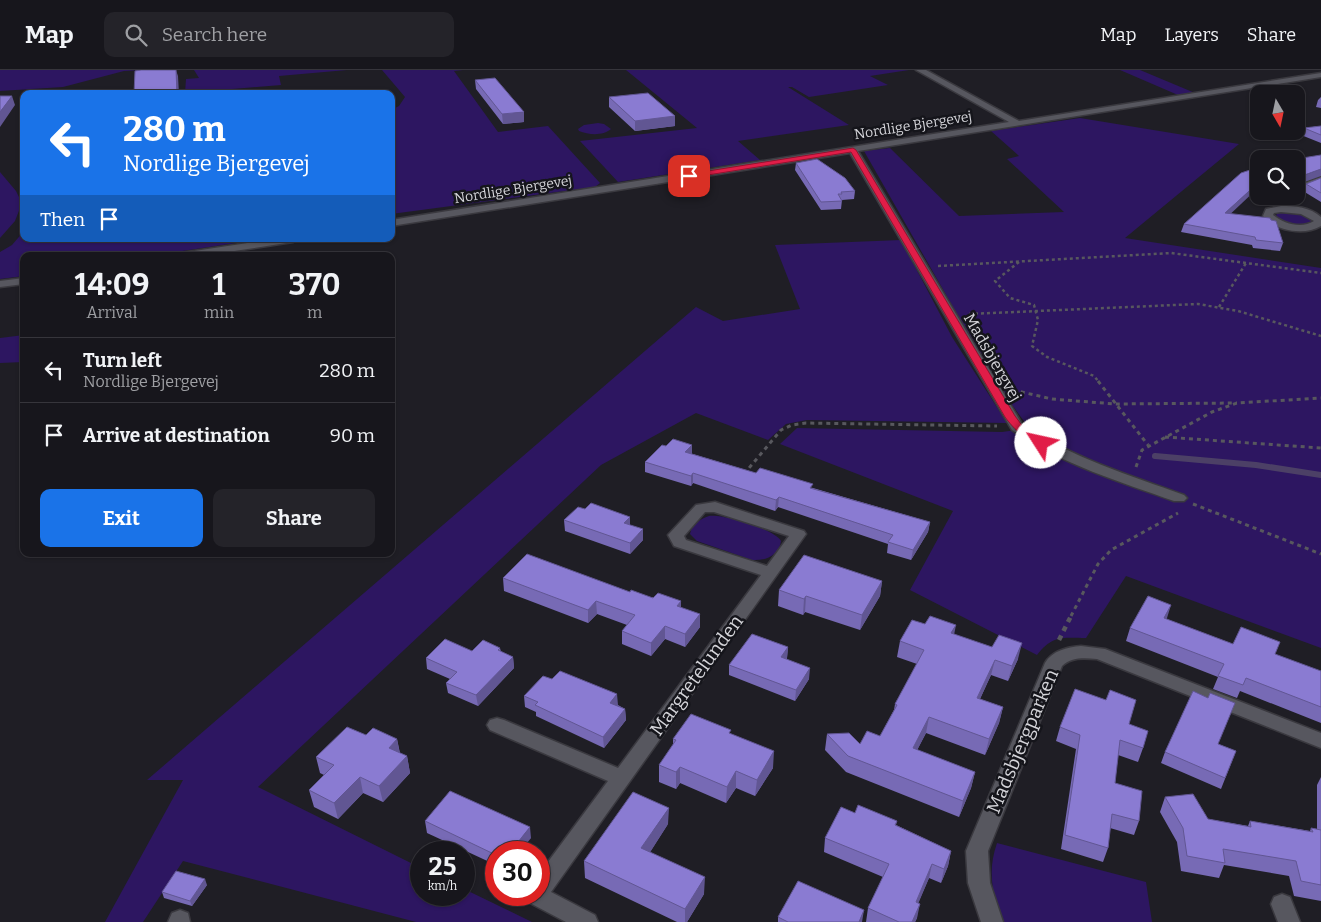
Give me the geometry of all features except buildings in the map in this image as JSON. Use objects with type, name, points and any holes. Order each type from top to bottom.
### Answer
[{"type":"street","points":[[920,70],[1019,124]]},
{"type":"street","name":"Nordlige Bjergevej","points":[[395,222],[1321,75]]},
{"type":"street","name":"Madsbjergvej","points":[[853,150],[1017,427],[1041,443],[1131,481],[1179,498]]},
{"type":"street","points":[[1305,186],[1321,180]]},
{"type":"street","points":[[207,252],[273,242]]},
{"type":"street","points":[[0,284],[20,282]]},
{"type":"street","name":"Margretelunden","points":[[550,876],[771,572],[798,534],[715,507],[701,508],[676,536],[680,543],[771,572]]},
{"type":"street","name":"Madsbjergparken","points":[[992,922],[979,883],[977,851],[1054,662],[1060,657],[1083,651],[1099,653],[1321,741]]},
{"type":"street","points":[[497,724],[621,778]]},
{"type":"street","points":[[550,902],[587,922]]},
{"type":"path","points":[[922,267],[1170,253],[1321,274]]},
{"type":"path","points":[[1020,261],[994,281],[1010,298],[1034,305],[1038,311],[1040,318],[1032,346],[1047,356],[1094,376],[1148,445]]},
{"type":"path","points":[[1218,307],[1246,263]]},
{"type":"path","points":[[950,315],[1198,304],[1218,307],[1321,336]]},
{"type":"path","points":[[991,384],[1052,399],[1115,404],[1237,402],[1321,398]]},
{"type":"path","points":[[1131,481],[1142,450],[1148,445],[1212,412],[1237,402]]},
{"type":"path","points":[[739,479],[781,430],[806,423],[1017,427]]},
{"type":"path","points":[[1164,436],[1321,448]]},
{"type":"path","points":[[1179,498],[1321,554]]},
{"type":"path","points":[[1070,653],[1059,639],[1104,556],[1111,550],[1194,504]]},
{"type":"shaded area","points":[[0,70],[142,70],[124,71],[63,87],[0,91]]},
{"type":"shaded area","points":[[194,70],[347,70],[279,76],[281,85],[221,90],[185,90],[186,79],[199,78]]},
{"type":"shaded area","points":[[382,70],[463,70],[454,71],[498,132],[548,126],[600,183],[595,187],[395,213],[395,108],[399,106],[405,97]]},
{"type":"shaded area","points":[[626,70],[909,70],[870,76],[888,85],[809,97],[792,87],[788,87],[849,125],[738,141],[760,160],[618,182],[580,141],[697,128]]},
{"type":"shaded area","points":[[1120,70],[1140,70],[1195,93],[1178,95]]},
{"type":"shaded area","points":[[1080,118],[1239,144],[1125,238],[1321,268],[1321,648],[1126,576],[1086,638],[1058,639],[1048,644],[1037,655],[910,590],[953,511],[780,444],[797,428],[1002,432],[1029,428],[997,384],[864,151],[890,148],[959,216],[1064,212],[1007,159],[1019,156],[991,131]]},
{"type":"shaded area","points":[[604,124],[611,129],[604,133],[591,134],[579,131],[578,129],[584,125]]},
{"type":"shaded area","points":[[0,172],[16,191],[20,199],[20,208],[15,221],[0,238]]},
{"type":"shaded area","points":[[1285,211],[1304,214],[1313,221],[1304,225],[1294,225],[1276,217],[1277,213]]},
{"type":"shaded area","points":[[20,236],[20,242],[242,242],[176,252],[20,252],[20,276],[0,279],[0,252],[12,245]]},
{"type":"shaded area","points":[[901,240],[952,337],[1007,423],[807,420],[786,424],[768,440],[696,413],[601,465],[258,787],[410,863],[410,906],[475,906],[475,894],[485,899],[485,906],[499,906],[532,922],[416,922],[183,861],[143,922],[105,922],[183,780],[147,780],[696,307],[723,321],[800,309],[775,245]]},
{"type":"shaded area","points":[[20,336],[20,362],[0,363],[0,338]]},
{"type":"shaded area","points":[[709,516],[725,517],[759,527],[776,536],[781,541],[780,546],[771,557],[762,560],[752,560],[697,541],[690,534],[691,530],[697,522]]},
{"type":"shaded area","points":[[997,843],[1146,882],[1152,922],[1004,922],[996,902],[992,883],[992,864]]},
{"type":"waterway","points":[[1155,456],[1256,465],[1321,475]]},
{"type":"route","points":[[689,176],[853,150],[1010,417],[1017,427],[1041,443]]}]
